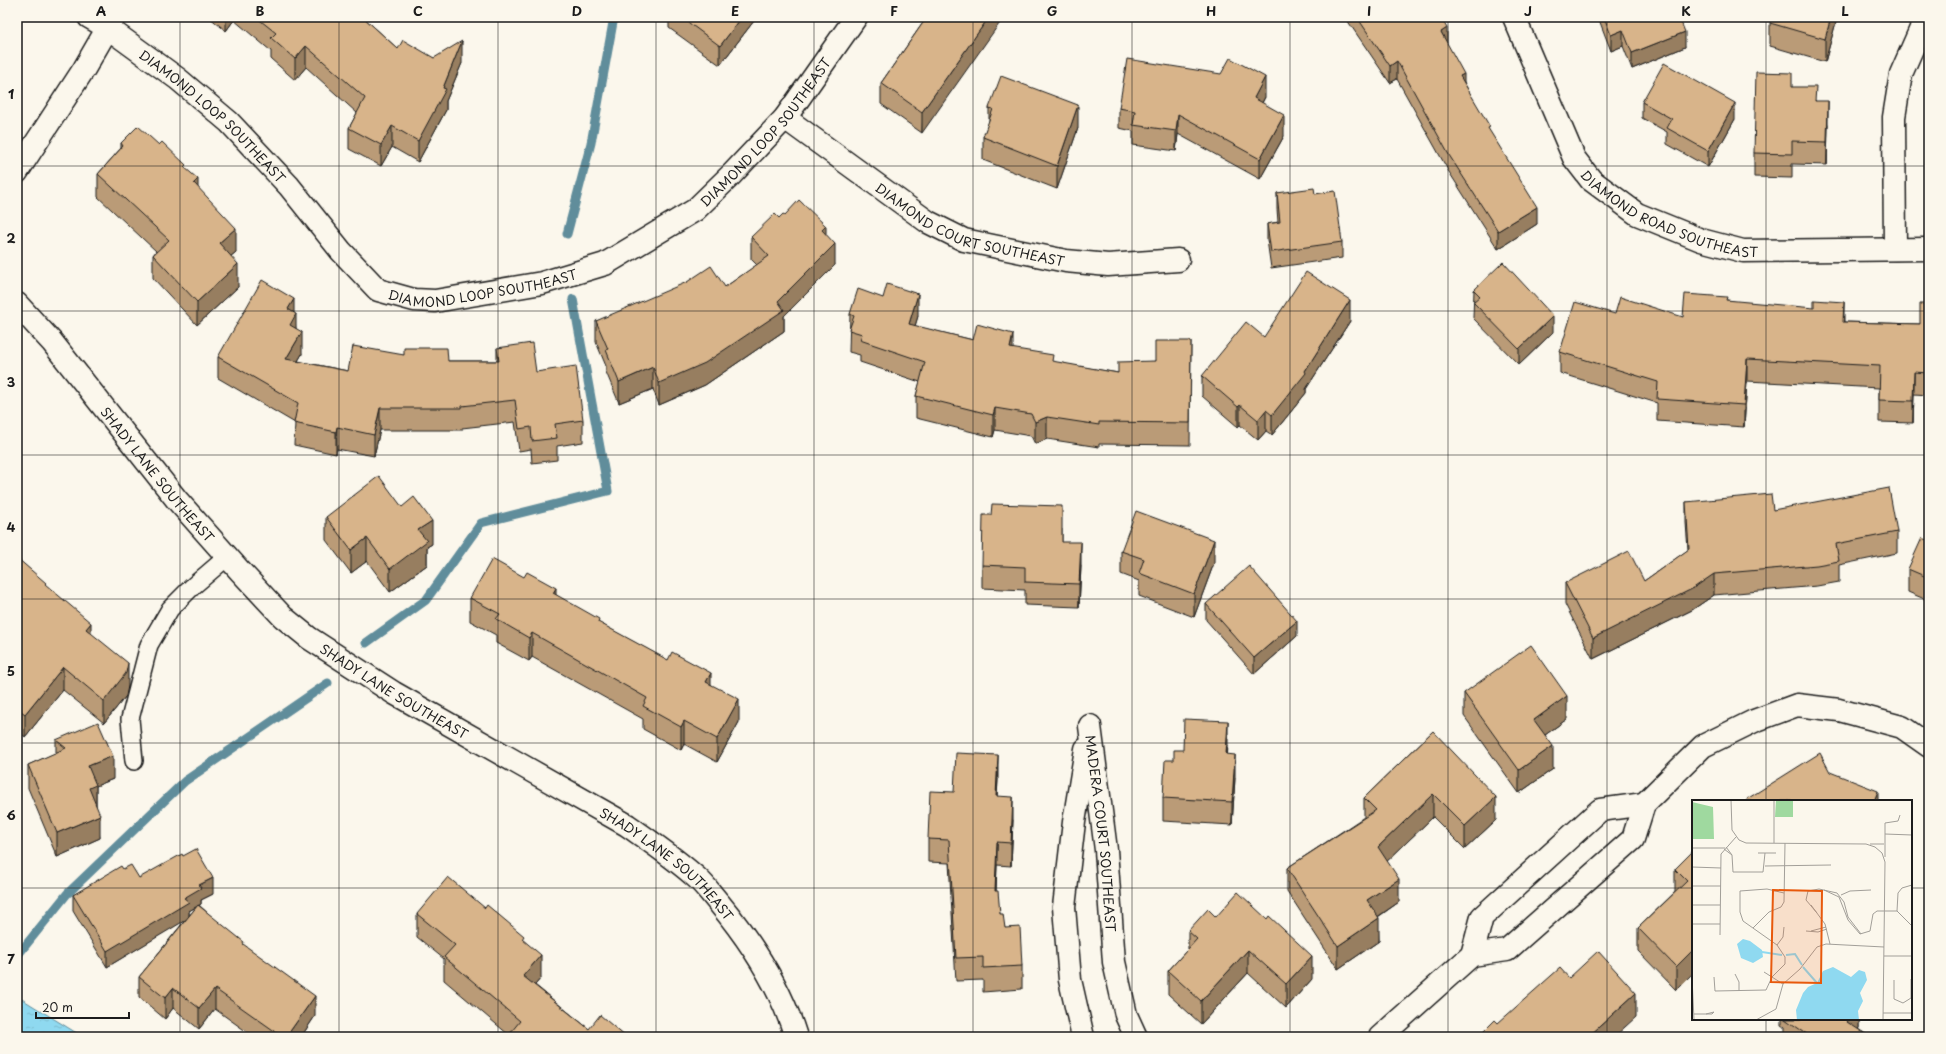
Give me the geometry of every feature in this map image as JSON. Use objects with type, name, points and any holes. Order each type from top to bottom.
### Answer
[{"type":"street","name":"DIAMOND LOOP SOUTHEAST","points":[[89,17],[111,22],[229,122],[289,186],[341,251],[378,290],[414,300],[435,302],[542,283],[605,264],[695,210],[732,174],[785,118],[856,17]]},
{"type":"street","name":"DIAMOND ROAD SOUTHEAST","points":[[1514,17],[1574,158],[1591,180],[1637,214],[1701,240],[1744,251],[1929,249]]},
{"type":"street","points":[[1895,249],[1894,117],[1901,74],[1926,17]]},
{"type":"street","points":[[17,172],[84,69],[111,22]]},
{"type":"street","name":"DIAMOND COURT SOUTHEAST","points":[[785,118],[928,222],[964,240],[1066,261],[1108,265],[1178,260]]},
{"type":"street","name":"SHADY LANE SOUTHEAST","points":[[17,304],[52,342],[177,500],[227,557],[284,617],[309,638],[401,696],[627,825],[662,848],[698,879],[733,920],[764,966],[789,1014],[796,1037]]},
{"type":"street","points":[[1472,955],[1507,950],[1633,839],[1644,804],[1703,746],[1754,721],[1797,705],[1839,710],[1902,727],[1929,746]]},
{"type":"street","name":"MADERA COURT SOUTHEAST","points":[[1083,1037],[1070,980],[1064,907],[1074,822],[1090,726],[1106,850],[1114,962],[1126,1015],[1136,1037]]},
{"type":"street","points":[[1380,1037],[1472,955],[1482,917],[1600,810],[1644,804]]},
{"type":"lane","points":[[134,761],[130,719],[149,645],[170,609],[192,587],[227,557]]},
{"type":"water","points":[[17,996],[83,1037],[17,1037]]},
{"type":"building","points":[[256,17],[363,17],[398,49],[403,40],[434,58],[462,41],[443,88],[446,89],[418,141],[392,126],[381,145],[349,128],[365,98],[306,46],[295,59],[271,38],[276,33]]},
{"type":"building","points":[[681,17],[742,17],[720,46]]},
{"type":"building","points":[[927,17],[989,17],[922,112],[881,83]]},
{"type":"building","points":[[1357,17],[1440,17],[1447,28],[1441,32],[1464,74],[1460,76],[1490,127],[1488,128],[1537,207],[1498,231],[1449,155],[1397,61],[1390,66]]},
{"type":"building","points":[[1604,17],[1679,17],[1685,32],[1632,53],[1623,30],[1611,35]]},
{"type":"building","points":[[1772,17],[1831,17],[1825,39],[1770,23]]},
{"type":"building","points":[[1230,58],[1265,77],[1254,98],[1284,115],[1260,159],[1178,114],[1176,131],[1133,125],[1135,111],[1119,108],[1127,59],[1221,74]]},
{"type":"building","points":[[1664,63],[1735,103],[1708,151],[1667,128],[1672,119],[1642,102]]},
{"type":"building","points":[[1756,72],[1792,73],[1792,87],[1816,87],[1815,101],[1828,101],[1827,142],[1792,141],[1792,154],[1754,153]]},
{"type":"building","points":[[1001,76],[1078,105],[1057,166],[983,137],[993,109],[989,108]]},
{"type":"building","points":[[138,126],[159,145],[162,142],[186,165],[184,167],[198,179],[194,183],[236,228],[219,243],[238,264],[197,302],[153,255],[169,240],[98,174],[123,146],[121,143]]},
{"type":"building","points":[[1314,188],[1315,194],[1335,191],[1342,242],[1271,252],[1267,224],[1280,222],[1277,193]]},
{"type":"building","points":[[799,200],[826,226],[822,230],[835,244],[778,301],[784,310],[705,363],[659,383],[653,367],[619,382],[606,350],[608,349],[596,321],[687,282],[711,266],[725,287],[769,256],[751,237],[775,214],[779,218],[783,214],[785,215]]},
{"type":"building","points":[[1503,262],[1553,316],[1519,349],[1473,302],[1480,296],[1474,290]]},
{"type":"building","points":[[1306,272],[1350,300],[1305,371],[1306,373],[1272,415],[1266,410],[1258,420],[1240,405],[1238,407],[1202,376],[1246,322],[1264,337]]},
{"type":"building","points":[[262,280],[294,299],[288,309],[296,314],[290,325],[302,332],[286,359],[348,371],[353,346],[404,355],[404,348],[447,348],[448,361],[499,361],[497,348],[532,343],[536,372],[576,366],[583,420],[555,424],[557,438],[532,441],[531,427],[519,429],[515,400],[462,406],[462,408],[380,408],[374,435],[337,427],[336,432],[294,423],[298,403],[218,357]]},
{"type":"building","points":[[887,284],[918,294],[909,324],[973,340],[977,324],[1013,334],[1010,348],[1053,355],[1052,361],[1118,373],[1118,362],[1155,361],[1155,341],[1191,341],[1190,423],[1099,422],[1099,425],[1047,417],[1035,422],[1031,414],[995,408],[993,415],[916,396],[925,362],[860,340],[862,334],[849,330],[854,316],[850,314],[858,289],[883,298]]},
{"type":"building","points":[[1685,294],[1727,297],[1726,300],[1814,308],[1814,300],[1844,302],[1843,322],[1920,324],[1920,304],[1929,304],[1929,373],[1914,372],[1913,401],[1879,400],[1880,366],[1747,359],[1744,405],[1657,399],[1658,382],[1560,352],[1575,302],[1615,314],[1620,297],[1683,317]]},
{"type":"building","points":[[379,476],[402,507],[414,497],[432,521],[418,530],[427,541],[390,569],[367,538],[351,550],[326,517]]},
{"type":"building","points":[[1889,488],[1897,532],[1836,544],[1839,561],[1817,565],[1714,574],[1692,589],[1593,638],[1565,583],[1629,551],[1644,581],[1689,549],[1686,502],[1771,494],[1773,510]]},
{"type":"building","points":[[992,504],[1062,506],[1062,542],[1081,542],[1079,584],[1025,582],[1025,567],[982,565],[983,515],[991,515]]},
{"type":"building","points":[[1136,511],[1214,540],[1194,594],[1139,573],[1144,559],[1121,551]]},
{"type":"building","points":[[1922,538],[1929,541],[1929,578],[1908,569]]},
{"type":"building","points":[[17,558],[91,623],[86,629],[128,663],[126,673],[104,701],[63,667],[25,714],[17,708]]},
{"type":"building","points":[[492,559],[524,577],[527,572],[556,588],[553,593],[599,619],[598,622],[668,660],[672,652],[711,673],[706,682],[739,699],[717,739],[684,721],[681,727],[643,706],[647,698],[532,633],[529,638],[496,619],[500,614],[470,598]]},
{"type":"building","points":[[1249,566],[1297,621],[1254,658],[1206,604]]},
{"type":"building","points":[[1531,645],[1567,696],[1534,720],[1553,746],[1519,770],[1464,693]]},
{"type":"building","points":[[1184,719],[1228,721],[1226,754],[1235,755],[1232,802],[1163,798],[1165,760],[1174,760],[1174,750],[1183,750]]},
{"type":"building","points":[[98,722],[113,756],[88,766],[96,785],[89,788],[100,815],[57,833],[28,765],[66,748],[56,740]]},
{"type":"building","points":[[1433,731],[1496,797],[1465,826],[1433,794],[1378,847],[1399,879],[1367,900],[1379,918],[1338,946],[1287,868],[1376,810],[1364,798]]},
{"type":"building","points":[[956,753],[998,755],[996,796],[1013,797],[1011,843],[997,842],[995,891],[998,891],[1000,914],[1003,914],[1005,928],[1020,927],[1022,966],[983,968],[983,957],[956,958],[949,840],[928,839],[930,791],[954,792]]},
{"type":"building","points":[[1820,753],[1830,772],[1878,791],[1874,800],[1747,799]]},
{"type":"building","points":[[196,849],[213,878],[199,885],[201,888],[184,898],[189,902],[107,951],[73,895],[121,866],[123,869],[131,865],[139,878],[182,854],[183,856]]},
{"type":"building","points":[[1692,852],[1692,951],[1676,967],[1638,928],[1687,881],[1675,869]]},
{"type":"building","points":[[448,877],[485,908],[487,905],[524,936],[522,939],[541,955],[523,976],[589,1029],[600,1015],[626,1037],[507,1037],[520,1021],[444,957],[455,945],[417,914]]},
{"type":"building","points":[[1238,892],[1267,919],[1269,916],[1312,956],[1286,984],[1248,950],[1201,1001],[1168,971],[1197,939],[1188,931],[1208,909],[1216,917]]},
{"type":"building","points":[[198,905],[244,942],[243,944],[315,996],[286,1037],[283,1037],[215,989],[199,1008],[173,988],[165,998],[139,977]]},
{"type":"building","points":[[1598,951],[1636,993],[1588,1037],[1478,1037],[1495,1020],[1498,1023],[1560,968],[1569,978]]},
{"type":"building","points":[[1786,1020],[1848,1020],[1847,1022],[1870,1037],[1811,1037]]},
{"type":"waterway","points":[[567,234],[591,143],[614,17]]},
{"type":"waterway","points":[[366,643],[426,600],[481,523],[608,491],[573,299]]},
{"type":"waterway","points":[[17,956],[67,894],[185,781],[328,683]]}]
